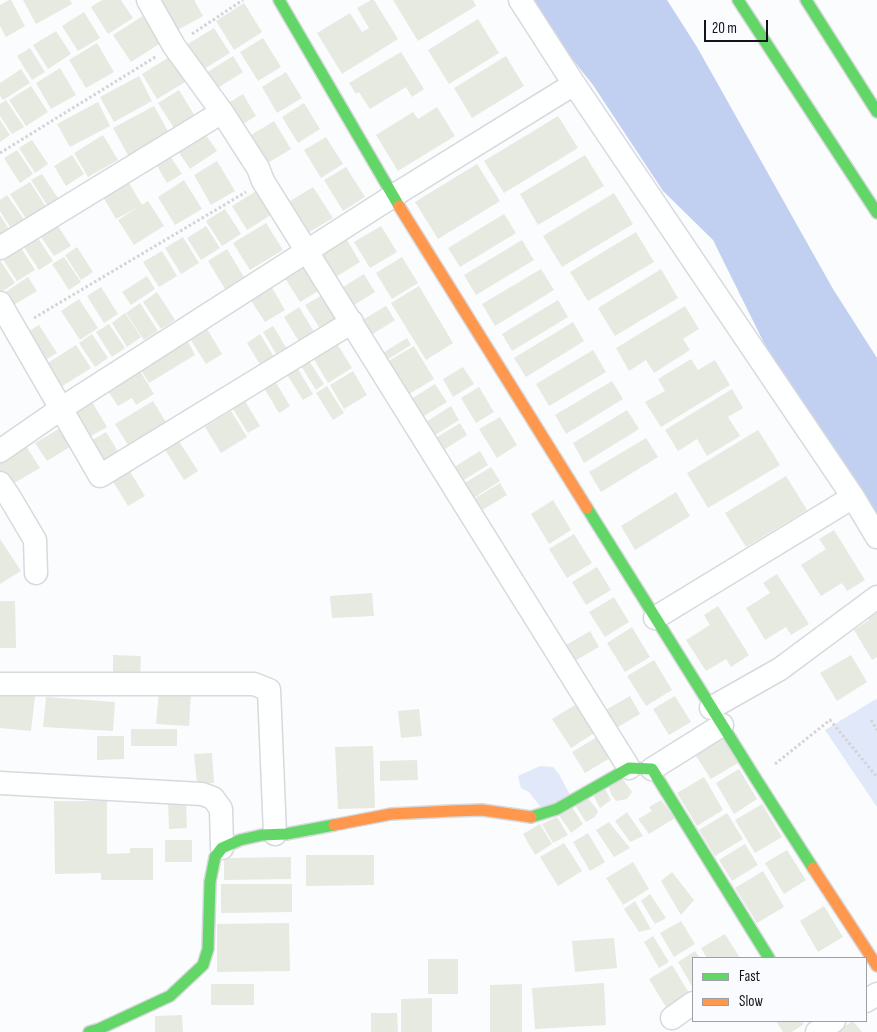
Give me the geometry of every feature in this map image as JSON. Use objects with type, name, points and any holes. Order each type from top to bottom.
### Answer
[{"type":"street","points":[[148,0],[174,46],[222,112],[258,168],[263,181],[629,768]]},
{"type":"street","points":[[278,0],[393,196],[756,779],[877,966]]},
{"type":"street","points":[[520,0],[574,84],[877,537]]},
{"type":"street","points":[[738,0],[877,212]]},
{"type":"street","points":[[806,0],[877,112]]},
{"type":"street","points":[[0,451],[62,408],[393,196],[574,84]]},
{"type":"street","points":[[0,248],[222,112]]},
{"type":"street","points":[[0,303],[100,476],[352,322]]},
{"type":"street","points":[[0,483],[35,540],[36,573]]},
{"type":"street","points":[[656,618],[852,497]]},
{"type":"street","points":[[88,1032],[99,1029],[170,996],[203,965],[208,949],[210,882],[215,857],[222,848],[240,840],[262,835],[286,834],[391,814],[482,810],[532,817],[557,809],[629,768],[652,769],[717,716],[877,597]]},
{"type":"street","points":[[0,684],[254,684],[269,690],[275,834]]},
{"type":"street","points":[[652,769],[764,957]]},
{"type":"street","points":[[0,783],[208,796],[213,798],[221,809],[222,848]]},
{"type":"street","points":[[672,1018],[692,1004]]},
{"type":"street","points":[[815,1032],[832,1022]]},
{"type":"path","points":[[0,153],[174,46],[243,0]]},
{"type":"path","points":[[15,329],[263,181]]},
{"type":"path","points":[[756,779],[830,720],[877,777]]},
{"type":"path","points":[[871,720],[877,730]]},
{"type":"shaded area","points":[[877,700],[877,807],[825,730]]},
{"type":"shaded area","points":[[540,766],[553,767],[570,795],[543,810],[529,792],[521,788],[518,776]]},
{"type":"water","points":[[529,0],[667,0],[697,47],[833,289],[877,358],[877,523],[810,423],[764,343],[713,240],[663,191],[593,85],[541,20]]},
{"type":"building","points":[[11,0],[25,26],[6,37],[0,26],[0,5]]},
{"type":"building","points":[[23,0],[70,0],[72,4],[36,24]]},
{"type":"building","points":[[102,0],[121,0],[133,18],[108,34],[91,7]]},
{"type":"building","points":[[156,0],[194,0],[203,16],[174,32]]},
{"type":"building","points":[[374,0],[398,39],[342,74],[317,33],[350,13],[362,32],[369,28],[357,8]]},
{"type":"building","points":[[393,0],[473,0],[476,6],[418,41]]},
{"type":"building","points":[[244,3],[262,32],[234,50],[216,21]]},
{"type":"building","points":[[84,12],[100,38],[78,51],[62,26]]},
{"type":"building","points":[[149,12],[167,39],[131,62],[113,35]]},
{"type":"building","points":[[478,19],[499,53],[449,84],[428,50]]},
{"type":"building","points":[[214,28],[230,53],[199,72],[183,47]]},
{"type":"building","points":[[56,31],[71,54],[48,69],[33,45]]},
{"type":"building","points":[[263,38],[281,67],[258,81],[240,52]]},
{"type":"building","points":[[97,43],[114,72],[86,88],[69,60]]},
{"type":"building","points":[[30,48],[45,72],[32,80],[17,56]]},
{"type":"building","points":[[401,52],[424,89],[412,97],[406,87],[370,109],[359,92],[356,94],[349,83]]},
{"type":"building","points":[[174,54],[190,79],[157,99],[142,74]]},
{"type":"building","points":[[233,56],[243,72],[216,89],[206,73]]},
{"type":"building","points":[[506,56],[524,86],[472,118],[454,88]]},
{"type":"building","points":[[60,68],[76,95],[51,109],[36,83]]},
{"type":"building","points":[[21,69],[30,83],[3,100],[0,96],[0,83]]},
{"type":"building","points":[[286,72],[302,98],[277,113],[262,87]]},
{"type":"building","points":[[139,76],[152,101],[114,122],[100,97]]},
{"type":"building","points":[[31,86],[48,112],[26,126],[9,100]]},
{"type":"building","points":[[179,90],[195,116],[174,128],[158,103]]},
{"type":"building","points":[[243,94],[256,116],[238,127],[225,105]]},
{"type":"building","points":[[6,100],[24,127],[12,134],[0,116],[0,104]]},
{"type":"building","points":[[98,102],[110,126],[70,147],[57,124]]},
{"type":"building","points":[[304,103],[320,129],[298,143],[282,117]]},
{"type":"building","points":[[154,106],[169,133],[128,155],[113,128]]},
{"type":"building","points":[[437,107],[455,136],[398,171],[376,135],[413,112],[418,119]]},
{"type":"building","points":[[558,116],[578,148],[504,193],[484,161]]},
{"type":"building","points":[[0,120],[10,135],[0,142]]},
{"type":"building","points":[[274,121],[291,149],[263,166],[246,138]]},
{"type":"building","points":[[201,128],[217,151],[190,169],[174,145]]},
{"type":"building","points":[[103,135],[118,160],[88,177],[74,153]]},
{"type":"building","points":[[326,137],[343,164],[321,178],[304,150]]},
{"type":"building","points":[[32,140],[48,164],[35,173],[19,148]]},
{"type":"building","points":[[17,150],[33,174],[20,183],[4,158]]},
{"type":"building","points":[[166,150],[182,174],[167,183],[153,159]]},
{"type":"building","points":[[72,155],[84,174],[66,186],[54,166]]},
{"type":"building","points":[[585,155],[604,186],[538,225],[520,194]]},
{"type":"building","points":[[217,161],[235,191],[211,205],[194,175]]},
{"type":"building","points":[[477,164],[500,201],[438,239],[415,202]]},
{"type":"building","points":[[346,167],[365,197],[343,211],[324,180]]},
{"type":"building","points":[[42,174],[58,198],[47,205],[31,180]]},
{"type":"building","points":[[126,178],[142,205],[116,219],[100,192]]},
{"type":"building","points":[[184,180],[202,209],[175,225],[158,197]]},
{"type":"building","points":[[30,182],[46,207],[27,220],[10,194]]},
{"type":"building","points":[[313,187],[333,218],[306,234],[287,203]]},
{"type":"building","points":[[256,191],[271,215],[247,230],[232,206]]},
{"type":"building","points":[[614,193],[633,224],[562,267],[543,236]]},
{"type":"building","points":[[7,195],[25,221],[12,230],[0,211],[0,200]]},
{"type":"building","points":[[148,201],[164,226],[134,245],[118,220]]},
{"type":"building","points":[[225,209],[241,234],[222,246],[206,221]]},
{"type":"building","points":[[504,214],[516,233],[460,267],[448,248]]},
{"type":"building","points":[[0,215],[10,231],[0,238]]},
{"type":"building","points":[[54,220],[71,246],[54,256],[37,231]]},
{"type":"building","points":[[266,223],[283,250],[250,270],[233,243]]},
{"type":"building","points":[[206,226],[220,248],[201,260],[187,238]]},
{"type":"building","points":[[381,226],[397,252],[370,268],[354,242]]},
{"type":"building","points":[[34,232],[53,261],[39,270],[20,241]]},
{"type":"building","points":[[636,232],[654,262],[588,301],[570,272]]},
{"type":"building","points":[[183,237],[199,263],[181,274],[165,248]]},
{"type":"building","points":[[347,240],[360,262],[331,280],[318,258]]},
{"type":"building","points":[[522,240],[534,260],[476,295],[464,275]]},
{"type":"building","points":[[18,243],[35,270],[17,281],[0,255]]},
{"type":"building","points":[[77,247],[93,272],[81,280],[65,255]]},
{"type":"building","points":[[227,249],[244,277],[225,289],[208,261]]},
{"type":"building","points":[[162,251],[177,276],[159,287],[143,262]]},
{"type":"building","points":[[64,257],[81,282],[69,290],[52,264]]},
{"type":"building","points":[[402,257],[418,283],[392,299],[376,273]]},
{"type":"building","points":[[0,260],[15,283],[0,293]]},
{"type":"building","points":[[305,266],[320,290],[300,302],[285,278]]},
{"type":"building","points":[[541,269],[554,290],[495,326],[482,304]]},
{"type":"building","points":[[661,269],[678,298],[615,336],[598,308]]},
{"type":"building","points":[[364,274],[375,292],[351,307],[340,289]]},
{"type":"building","points":[[147,276],[155,289],[131,305],[122,292]]},
{"type":"building","points":[[28,277],[37,291],[12,306],[4,293]]},
{"type":"building","points":[[271,286],[285,310],[265,322],[250,299]]},
{"type":"building","points":[[419,286],[453,343],[426,360],[391,303]]},
{"type":"building","points":[[101,287],[118,314],[104,323],[87,296]]},
{"type":"building","points":[[157,292],[175,320],[161,329],[143,302]]},
{"type":"building","points":[[324,294],[339,319],[321,330],[305,305]]},
{"type":"building","points":[[79,299],[98,328],[80,340],[61,311]]},
{"type":"building","points":[[558,300],[568,317],[512,351],[502,334]]},
{"type":"building","points":[[140,303],[158,331],[144,340],[126,313]]},
{"type":"building","points":[[386,306],[395,320],[368,337],[359,322]]},
{"type":"building","points":[[685,306],[699,329],[683,339],[690,350],[654,373],[646,360],[629,371],[616,348]]},
{"type":"building","points":[[299,307],[316,335],[301,345],[284,317]]},
{"type":"building","points":[[125,313],[141,337],[127,347],[112,323]]},
{"type":"building","points":[[573,322],[584,341],[526,377],[514,358]]},
{"type":"building","points":[[109,324],[125,348],[112,357],[96,332]]},
{"type":"building","points":[[39,325],[57,353],[42,362],[24,334]]},
{"type":"building","points":[[273,326],[290,354],[280,360],[263,332]]},
{"type":"building","points":[[206,327],[222,354],[206,364],[189,337]]},
{"type":"building","points":[[92,334],[108,358],[95,367],[79,343]]},
{"type":"building","points":[[260,334],[276,360],[262,368],[247,343]]},
{"type":"building","points":[[407,338],[411,345],[385,361],[381,354]]},
{"type":"building","points":[[188,342],[195,355],[149,383],[141,370]]},
{"type":"building","points":[[336,342],[352,368],[328,383],[312,356]]},
{"type":"building","points":[[76,345],[91,368],[61,387],[46,364]]},
{"type":"building","points":[[414,346],[434,379],[406,396],[385,363]]},
{"type":"building","points":[[593,350],[606,372],[549,406],[536,384]]},
{"type":"building","points":[[308,359],[324,384],[316,390],[300,364]]},
{"type":"building","points":[[691,359],[698,370],[715,360],[730,385],[661,427],[645,402],[665,391],[658,379]]},
{"type":"building","points":[[296,366],[313,394],[303,400],[286,373]]},
{"type":"building","points":[[463,367],[474,384],[453,397],[443,379]]},
{"type":"building","points":[[140,371],[154,394],[136,405],[132,398],[118,406],[108,391]]},
{"type":"building","points":[[353,371],[367,395],[344,409],[330,385]]},
{"type":"building","points":[[275,381],[290,406],[279,413],[264,388]]},
{"type":"building","points":[[612,381],[623,399],[566,434],[555,415]]},
{"type":"building","points":[[435,384],[447,402],[419,419],[408,401]]},
{"type":"building","points":[[327,386],[344,413],[333,420],[316,393]]},
{"type":"building","points":[[479,387],[494,412],[476,423],[461,398]]},
{"type":"building","points":[[732,389],[743,408],[728,417],[740,436],[707,456],[697,439],[678,451],[665,430]]},
{"type":"building","points":[[91,400],[107,427],[88,438],[72,412]]},
{"type":"building","points":[[153,401],[169,427],[131,450],[115,424]]},
{"type":"building","points":[[245,401],[260,426],[248,433],[233,409]]},
{"type":"building","points":[[451,406],[459,420],[432,437],[423,424]]},
{"type":"building","points":[[627,410],[639,429],[584,463],[573,443]]},
{"type":"building","points":[[231,411],[247,437],[221,453],[205,427]]},
{"type":"building","points":[[500,417],[517,445],[497,458],[479,429]]},
{"type":"building","points":[[460,423],[467,435],[442,451],[434,439]]},
{"type":"building","points":[[62,427],[73,445],[47,461],[35,443]]},
{"type":"building","points":[[758,430],[780,465],[708,508],[687,473]]},
{"type":"building","points":[[106,432],[121,456],[106,465],[91,441]]},
{"type":"building","points":[[646,438],[658,457],[601,492],[589,472]]},
{"type":"building","points":[[178,440],[198,471],[184,480],[164,448]]},
{"type":"building","points":[[26,446],[40,468],[9,486],[0,471],[0,462]]},
{"type":"building","points":[[480,451],[488,465],[459,483],[451,469]]},
{"type":"building","points":[[491,467],[500,481],[472,499],[463,484]]},
{"type":"building","points":[[129,470],[145,496],[128,506],[112,480]]},
{"type":"building","points":[[786,476],[807,510],[746,547],[725,513]]},
{"type":"building","points":[[500,483],[507,495],[474,515],[467,503]]},
{"type":"building","points":[[676,492],[690,516],[635,550],[621,526]]},
{"type":"building","points":[[553,500],[571,530],[549,544],[531,514]]},
{"type":"building","points":[[834,530],[865,580],[847,591],[842,583],[821,596],[801,565],[826,549],[819,539]]},
{"type":"building","points":[[574,534],[592,563],[567,578],[549,549]]},
{"type":"building","points":[[0,539],[21,571],[0,584]]},
{"type":"building","points":[[597,567],[611,590],[586,605],[572,582]]},
{"type":"building","points":[[777,574],[809,624],[791,635],[786,627],[765,640],[746,608],[770,593],[763,583]]},
{"type":"building","points":[[372,593],[374,616],[332,618],[330,596]]},
{"type":"building","points":[[614,597],[629,622],[605,637],[589,612]]},
{"type":"building","points":[[0,601],[15,601],[16,648],[0,648]]},
{"type":"building","points":[[718,606],[749,655],[731,667],[726,659],[706,671],[686,640],[710,625],[704,615]]},
{"type":"building","points":[[877,607],[877,657],[872,660],[854,630],[869,620],[866,614]]},
{"type":"building","points":[[632,627],[650,657],[625,672],[607,643]]},
{"type":"building","points":[[590,631],[599,647],[571,663],[561,648]]},
{"type":"building","points":[[113,655],[141,656],[140,679],[113,678]]},
{"type":"building","points":[[851,655],[867,682],[837,701],[820,673]]},
{"type":"building","points":[[654,660],[672,690],[646,706],[627,676]]},
{"type":"building","points":[[159,691],[191,693],[189,726],[156,724]]},
{"type":"building","points":[[0,692],[35,696],[31,731],[0,728]]},
{"type":"building","points":[[630,696],[640,714],[613,730],[602,712]]},
{"type":"building","points":[[675,696],[691,722],[669,735],[653,709]]},
{"type":"building","points":[[46,697],[115,702],[113,731],[43,727]]},
{"type":"building","points":[[578,703],[596,732],[571,748],[552,719]]},
{"type":"building","points":[[419,709],[422,736],[401,738],[398,711]]},
{"type":"building","points":[[131,729],[177,729],[177,746],[131,746]]},
{"type":"building","points":[[602,734],[615,755],[585,773],[572,752]]},
{"type":"building","points":[[97,736],[124,736],[124,759],[97,760]]},
{"type":"building","points":[[721,736],[738,763],[711,779],[694,753]]},
{"type":"building","points":[[373,746],[375,808],[338,809],[335,747]]},
{"type":"building","points":[[212,753],[214,783],[197,784],[194,754]]},
{"type":"building","points":[[417,760],[418,780],[380,781],[380,761]]},
{"type":"building","points":[[739,769],[757,799],[734,814],[716,783]]},
{"type":"building","points":[[704,777],[723,810],[697,826],[677,793]]},
{"type":"building","points":[[622,778],[632,792],[627,799],[616,801],[609,787]]},
{"type":"building","points":[[605,789],[611,800],[600,808],[593,795]]},
{"type":"building","points":[[588,798],[598,811],[595,817],[586,822],[575,805]]},
{"type":"building","points":[[186,800],[187,828],[169,829],[168,801]]},
{"type":"building","points":[[661,800],[675,818],[649,834],[638,819],[652,811],[649,807]]},
{"type":"building","points":[[54,801],[107,801],[107,854],[130,853],[130,848],[153,848],[153,880],[101,880],[101,873],[55,874]]},
{"type":"building","points":[[762,804],[782,837],[755,853],[735,820]]},
{"type":"building","points":[[572,807],[583,824],[571,833],[559,815]]},
{"type":"building","points":[[627,812],[643,836],[630,842],[615,821]]},
{"type":"building","points":[[727,813],[743,839],[715,856],[699,830]]},
{"type":"building","points":[[557,817],[568,835],[553,843],[542,824]]},
{"type":"building","points":[[609,822],[630,848],[614,857],[596,830]]},
{"type":"building","points":[[540,824],[552,844],[535,855],[523,834]]},
{"type":"building","points":[[588,833],[605,862],[590,871],[573,842]]},
{"type":"building","points":[[165,840],[192,840],[192,862],[165,862]]},
{"type":"building","points":[[564,843],[582,871],[558,886],[540,857]]},
{"type":"building","points":[[745,844],[758,865],[732,881],[719,860]]},
{"type":"building","points":[[787,850],[806,880],[784,894],[765,863]]},
{"type":"building","points":[[306,855],[374,855],[374,885],[306,886]]},
{"type":"building","points":[[291,857],[291,879],[224,880],[224,858]]},
{"type":"building","points":[[633,862],[649,889],[623,905],[606,878]]},
{"type":"building","points":[[763,871],[784,907],[757,923],[735,888]]},
{"type":"building","points":[[672,872],[694,900],[681,915],[661,881]]},
{"type":"building","points":[[221,884],[292,884],[292,912],[221,913]]},
{"type":"building","points":[[650,894],[666,918],[655,924],[641,901]]},
{"type":"building","points":[[635,901],[651,929],[639,932],[624,909]]},
{"type":"building","points":[[824,906],[843,937],[818,952],[800,921]]},
{"type":"building","points":[[681,921],[695,944],[674,957],[660,933]]},
{"type":"building","points":[[289,923],[290,971],[217,972],[217,924]]},
{"type":"building","points":[[725,934],[739,957],[706,957],[701,948]]},
{"type":"building","points":[[653,936],[669,962],[659,968],[644,942]]},
{"type":"building","points":[[614,938],[617,968],[575,972],[572,941]]},
{"type":"building","points":[[695,951],[699,957],[692,957],[692,986],[678,962]]},
{"type":"building","points":[[428,959],[458,959],[458,994],[428,994]]},
{"type":"building","points":[[672,965],[689,993],[666,1007],[649,979]]},
{"type":"building","points":[[604,983],[606,1025],[535,1029],[532,988]]},
{"type":"building","points":[[211,984],[254,984],[254,1005],[211,1005]]},
{"type":"building","points":[[522,984],[522,1032],[490,1032],[490,985]]},
{"type":"building","points":[[432,998],[432,1032],[401,1032],[401,999]]},
{"type":"building","points":[[371,1013],[397,1013],[398,1032],[371,1032]]},
{"type":"building","points":[[182,1015],[183,1032],[155,1032],[155,1016]]},
{"type":"building","points":[[777,1022],[803,1022],[804,1024],[792,1032],[783,1032]]},
{"type":"building","points":[[854,1022],[862,1032],[836,1032]]},
{"type":"traffic: fast","points":[[279,0],[399,206]]},
{"type":"traffic: fast","points":[[738,0],[877,213]]},
{"type":"traffic: fast","points":[[806,0],[877,112]]},
{"type":"traffic: fast","points":[[587,508],[813,868]]},
{"type":"traffic: fast","points":[[531,817],[557,809],[629,768],[652,769],[768,957]]},
{"type":"traffic: fast","points":[[89,1032],[170,996],[203,965],[208,949],[210,882],[215,857],[222,848],[240,840],[262,835],[286,834],[334,825]]},
{"type":"traffic: slow","points":[[399,206],[587,508]]},
{"type":"traffic: slow","points":[[334,825],[391,814],[451,811],[482,810],[531,817]]},
{"type":"traffic: slow","points":[[813,868],[877,966]]}]
